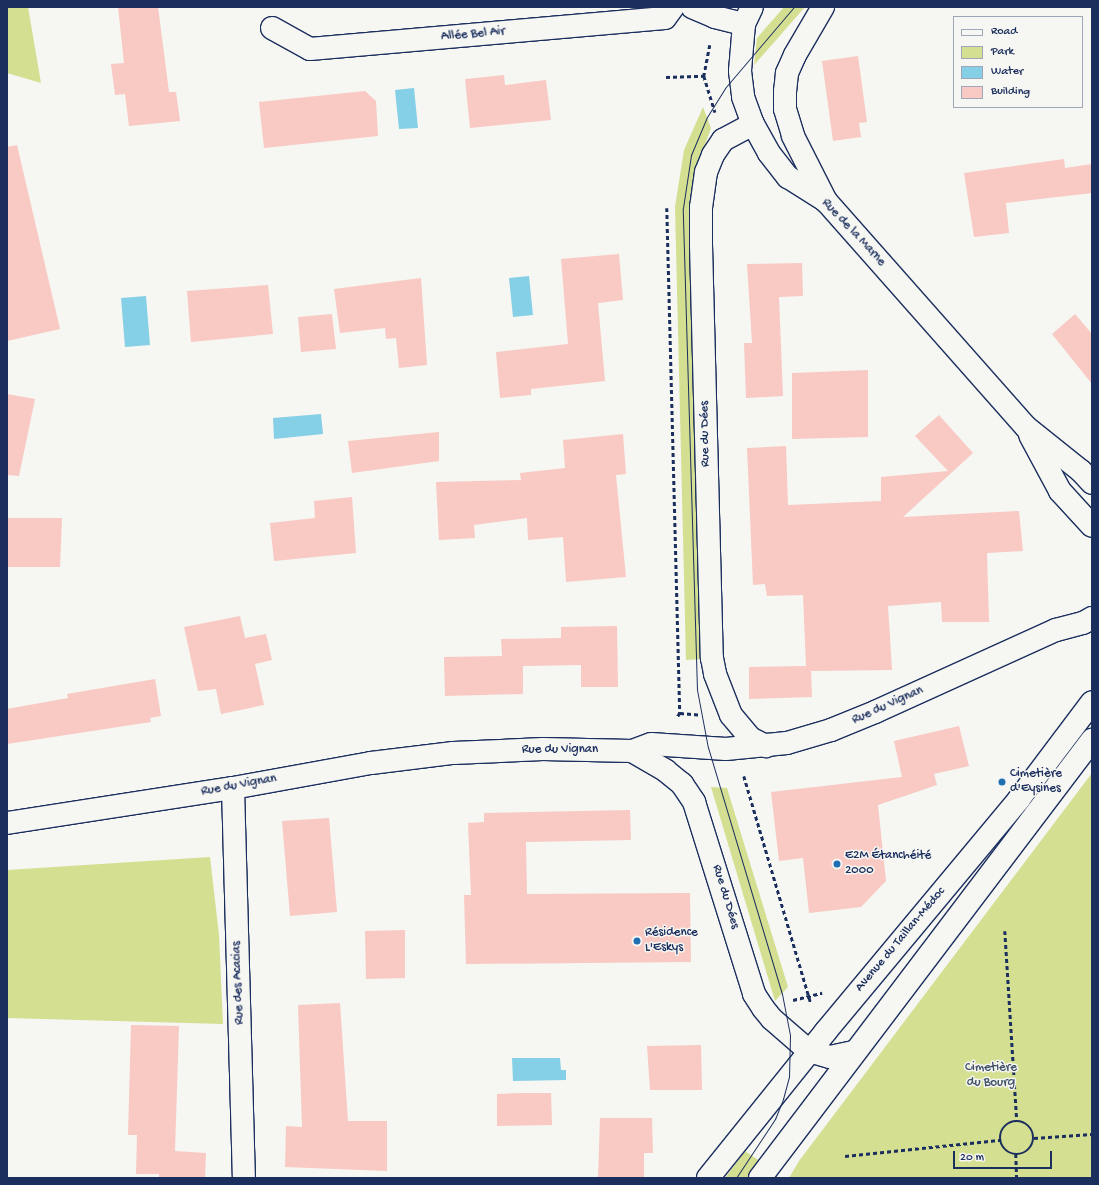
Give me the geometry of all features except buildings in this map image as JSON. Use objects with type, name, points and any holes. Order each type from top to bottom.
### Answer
[{"type":"street","name":"Allée Bel Air","points":[[272,28],[310,49],[665,18],[673,7]]},
{"type":"street","name":"Rue de la Marne","points":[[692,7],[715,17],[748,15],[740,71],[744,97],[753,124],[769,153],[788,177],[826,201],[1026,427],[1081,471],[1092,483]]},
{"type":"street","points":[[823,7],[795,55],[787,73],[785,109],[793,136],[826,201]]},
{"type":"street","name":"Rue du Dées","points":[[753,124],[723,140],[713,155],[706,172],[701,207],[701,245],[712,658],[731,715],[750,738],[766,746]]},
{"type":"street","name":"Rue de la Marne","points":[[1026,427],[1060,491],[1092,526]]},
{"type":"street","name":"Rue du Vignan","points":[[7,823],[233,788],[371,763],[453,753],[543,749],[632,751],[652,744],[736,748],[787,743],[831,730],[1056,630],[1083,623],[1092,618]]},
{"type":"street","name":"Avenue du Taillan-Médoc","points":[[708,1178],[809,1051],[1019,799],[1092,702]]},
{"type":"street","name":"Avenue du Taillan-Médoc","points":[[760,1178],[854,1052],[1092,740]]},
{"type":"street","name":"Rue du Dées","points":[[632,751],[666,771],[682,784],[694,802],[754,994],[772,1019],[809,1051]]},
{"type":"street","name":"Rue des Acacias","points":[[233,788],[244,1178]]},
{"type":"street","points":[[809,1051],[830,1057],[854,1052]]},
{"type":"path","points":[[666,78],[704,76]]},
{"type":"path","points":[[666,208],[680,713]]},
{"type":"path","points":[[736,748],[818,1024],[826,1031]]},
{"type":"path","points":[[1005,931],[1017,1121]]},
{"type":"path","points":[[1017,1121],[1031,1128],[1034,1138],[1026,1152],[1016,1154],[1006,1150],[1001,1140],[1007,1124],[1017,1121]]},
{"type":"path","points":[[1034,1138],[1092,1134]]},
{"type":"path","points":[[845,1156],[1001,1140]]},
{"type":"path","points":[[1016,1154],[1017,1178]]},
{"type":"green space","points":[[7,7],[28,7],[41,83],[7,73]]},
{"type":"green space","points":[[784,7],[805,7],[754,65],[757,38]]},
{"type":"green space","points":[[703,107],[711,128],[695,173],[704,659],[686,660],[675,207],[684,150]]},
{"type":"green space","name":"Cimetière du Bourg","points":[[1092,773],[1092,1178],[789,1178],[799,1161]]},
{"type":"green space","points":[[711,787],[727,788],[788,987],[775,1001]]},
{"type":"green space","points":[[210,857],[219,935],[223,1024],[7,1018],[7,870]]},
{"type":"green space","points":[[745,1151],[760,1161],[748,1178],[725,1178]]},
{"type":"water","points":[[414,88],[418,128],[399,129],[395,90]]},
{"type":"water","points":[[529,276],[533,315],[513,317],[509,278]]},
{"type":"water","points":[[146,296],[150,345],[125,347],[121,298]]},
{"type":"water","points":[[321,414],[323,434],[274,439],[273,418]]},
{"type":"water","points":[[512,1058],[560,1058],[561,1070],[566,1070],[566,1080],[513,1081]]},
{"type":"tram line","points":[[736,1178],[775,1119],[783,1099],[789,1077],[790,1035],[782,994],[708,748],[697,690],[683,208],[691,155],[707,117],[725,88],[794,7]]},
{"type":"place","name":"Cimetière d'Eysines","points":[[1002,782]]},
{"type":"place","name":"E2M Étanchéité 2000","points":[[837,864]]},
{"type":"place","name":"Résidence L'Eskys","points":[[637,941]]}]
